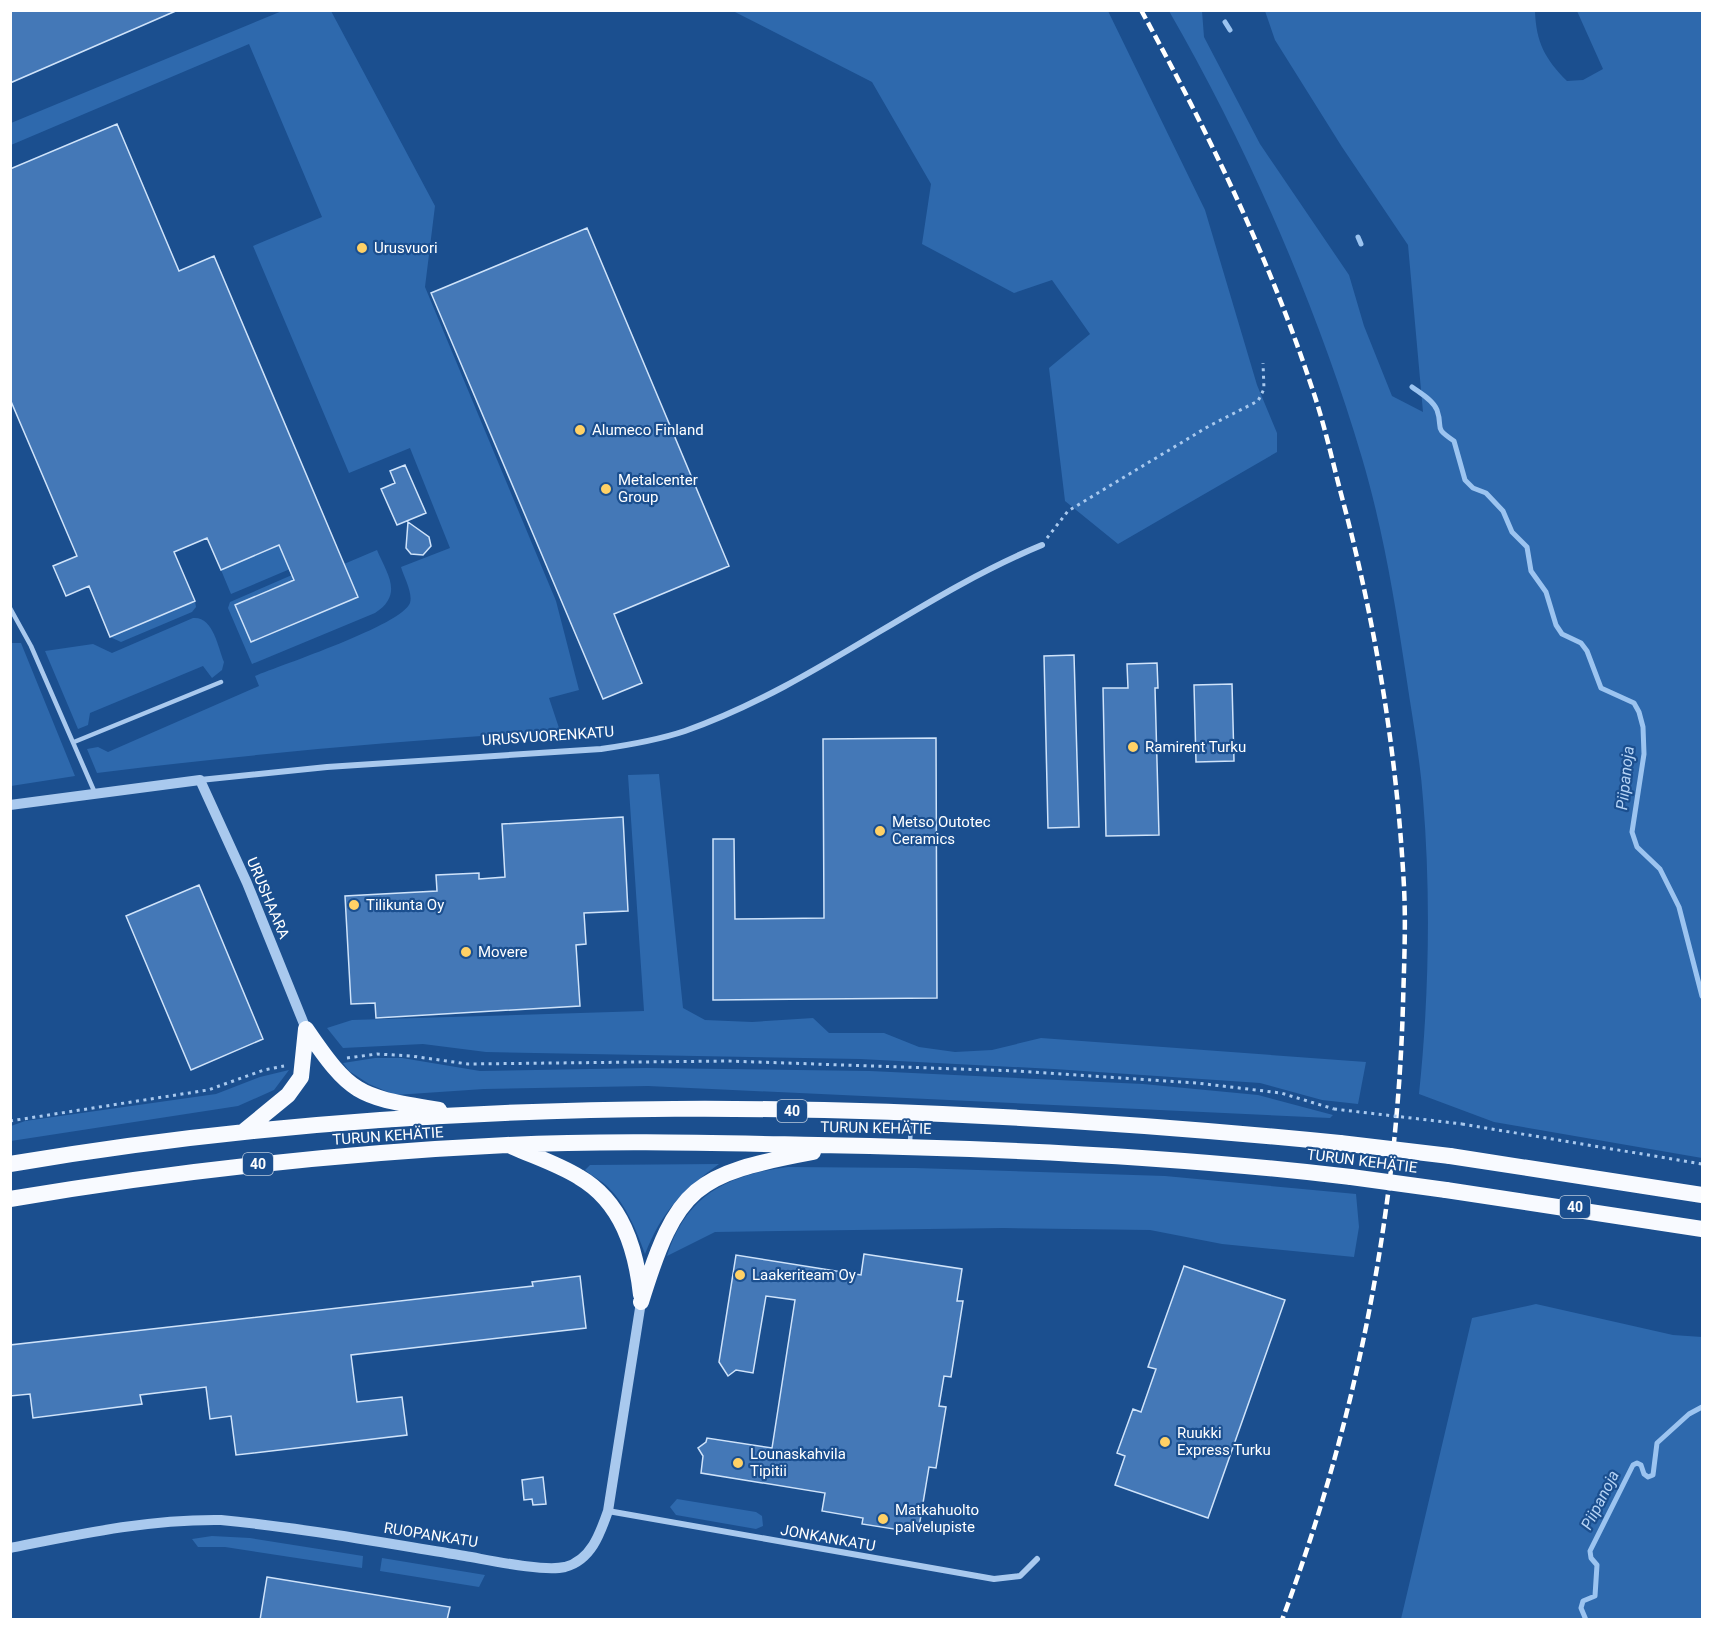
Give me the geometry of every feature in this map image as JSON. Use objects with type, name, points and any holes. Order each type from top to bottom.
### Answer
[{"type":"highway","points":[[306,1029],[333,1070],[346,1083],[365,1095],[464,1114]]},
{"type":"highway","points":[[243,1132],[288,1095],[301,1077],[306,1029]]},
{"type":"highway","name":"TURUN KEHÄTIE","points":[[10,1164],[243,1132],[464,1114],[596,1109],[911,1114],[1088,1121],[1340,1143],[1450,1155],[1702,1196]]},
{"type":"highway","name":"TURUN KEHÄTIE","points":[[10,1199],[236,1166],[507,1145],[630,1142],[910,1147],[1109,1155],[1247,1165],[1446,1190],[1702,1229]]},
{"type":"highway","points":[[507,1145],[578,1176],[605,1198],[633,1247],[641,1302]]},
{"type":"highway","points":[[641,1302],[661,1241],[670,1223],[689,1197],[704,1185],[721,1175],[748,1165],[851,1146]]},
{"type":"street","name":"URUSVUORENKATU","points":[[10,805],[95,792],[327,767],[601,749],[635,744],[684,731],[775,692],[1001,562],[1042,545]]},
{"type":"street","name":"URUSHAARA","points":[[200,780],[247,883],[306,1029]]},
{"type":"street","name":"RUOPANKATU","points":[[10,1548],[143,1524],[182,1520],[221,1520],[503,1562],[564,1567],[582,1558],[591,1549],[601,1532],[608,1511],[641,1302]]},
{"type":"street","name":"JONKANKATU","points":[[608,1511],[994,1579],[1020,1576],[1037,1559]]},
{"type":"lane","points":[[10,608],[31,646],[95,792]]},
{"type":"lane","points":[[74,742],[221,682]]},
{"type":"lane","points":[[910,1147],[911,1114]]},
{"type":"path","points":[[1042,545],[1068,512],[1209,426],[1258,401],[1264,389],[1263,363]]},
{"type":"path","points":[[342,1059],[377,1054],[478,1064],[728,1061],[1017,1071],[1197,1083],[1281,1092],[1334,1109],[1462,1124],[1702,1164]]},
{"type":"path","points":[[10,1120],[208,1090],[252,1074],[284,1066]]},
{"type":"shaded area","points":[[282,11],[331,11],[435,206],[425,287],[556,601],[579,690],[549,698],[560,731],[328,748],[97,773],[87,749],[98,747],[108,752],[259,686],[255,676],[364,633],[402,612],[411,599],[401,567],[450,548],[410,448],[349,473],[253,246],[322,217],[249,44],[11,145],[11,123]]},
{"type":"shaded area","points":[[733,11],[1108,11],[1205,210],[1257,385],[1277,433],[1277,452],[1118,544],[1065,501],[1049,368],[1090,334],[1052,280],[1014,293],[922,244],[931,184],[872,82]]},
{"type":"shaded area","points":[[1169,11],[1202,11],[1204,37],[1260,144],[1349,275],[1364,326],[1392,396],[1423,412],[1408,245],[1342,147],[1275,40],[1265,11],[1535,11],[1537,32],[1543,49],[1567,81],[1583,80],[1603,69],[1577,11],[1702,11],[1702,1158],[1494,1122],[1419,1094],[1428,947],[1426,835],[1418,753],[1388,566],[1376,512],[1344,401],[1302,286],[1226,117]]},
{"type":"shaded area","points":[[279,545],[290,569],[231,594],[221,570]]},
{"type":"shaded area","points":[[377,550],[391,583],[389,599],[384,606],[375,613],[252,664],[228,608],[230,602],[292,575],[294,580],[235,605],[251,642],[358,597],[344,564]]},
{"type":"shaded area","points":[[195,601],[196,607],[192,612],[121,642],[110,637]]},
{"type":"shaded area","points":[[193,618],[205,622],[214,634],[224,662],[222,670],[212,678],[203,666],[90,713],[88,725],[78,729],[45,651],[93,644],[112,653]]},
{"type":"shaded area","points":[[11,643],[21,643],[75,776],[11,786]]},
{"type":"shaded area","points":[[659,774],[683,1008],[705,1020],[752,1022],[813,1018],[829,1033],[884,1033],[919,1047],[955,1052],[992,1050],[1041,1038],[1366,1062],[1358,1104],[1322,1100],[1260,1083],[1054,1069],[860,1059],[486,1052],[423,1044],[343,1048],[327,1028],[352,1020],[644,1011],[628,775]]},
{"type":"shaded area","points":[[375,1058],[402,1058],[480,1071],[646,1068],[870,1071],[1143,1084],[1258,1095],[1333,1115],[1330,1118],[648,1086],[484,1089],[395,1095],[369,1084],[349,1071],[343,1063]]},
{"type":"shaded area","points":[[289,1070],[274,1090],[238,1106],[11,1141],[11,1126],[25,1121],[216,1094],[260,1077]]},
{"type":"shaded area","points":[[719,1164],[694,1183],[674,1203],[645,1254],[621,1202],[605,1185],[585,1170],[590,1165]]},
{"type":"shaded area","points":[[788,1167],[915,1168],[1165,1176],[1356,1194],[1359,1227],[1354,1257],[1222,1244],[1150,1230],[1003,1228],[715,1232],[667,1256],[685,1217],[712,1192],[746,1176]]},
{"type":"shaded area","points":[[1536,1304],[1673,1335],[1702,1337],[1702,1619],[1401,1619],[1472,1318]]},
{"type":"shaded area","points":[[677,1499],[756,1512],[762,1516],[763,1526],[756,1529],[676,1515],[670,1507]]},
{"type":"shaded area","points":[[212,1536],[250,1538],[363,1556],[362,1568],[225,1547],[198,1547],[192,1539]]},
{"type":"shaded area","points":[[382,1558],[485,1575],[479,1587],[380,1571]]},
{"type":"building","points":[[10,10],[178,10],[10,83]]},
{"type":"building","points":[[117,124],[179,271],[214,256],[358,597],[251,642],[235,605],[294,580],[279,545],[221,570],[207,538],[174,552],[195,601],[110,637],[89,586],[66,596],[53,566],[77,556],[10,399],[10,169]]},
{"type":"building","points":[[587,228],[729,566],[614,614],[642,683],[603,699],[431,293]]},
{"type":"building","points":[[405,465],[426,513],[397,525],[381,489],[395,483],[390,471]]},
{"type":"building","points":[[408,522],[429,537],[431,546],[423,555],[411,554],[406,548]]},
{"type":"building","points":[[1074,655],[1079,827],[1048,828],[1044,656]]},
{"type":"building","points":[[1157,663],[1158,688],[1155,688],[1159,835],[1106,836],[1103,688],[1128,688],[1127,664]]},
{"type":"building","points":[[1232,684],[1234,761],[1196,762],[1194,685]]},
{"type":"building","points":[[936,738],[937,998],[713,1000],[713,839],[734,839],[735,919],[824,918],[823,739]]},
{"type":"building","points":[[623,817],[628,911],[584,913],[586,944],[576,945],[580,1006],[376,1018],[375,1003],[351,1004],[345,896],[437,891],[436,875],[479,873],[479,879],[505,877],[502,824]]},
{"type":"building","points":[[199,885],[263,1039],[191,1070],[126,916]]},
{"type":"building","points":[[864,1254],[962,1269],[957,1301],[963,1301],[951,1377],[944,1376],[939,1406],[946,1407],[936,1468],[929,1467],[919,1527],[901,1524],[900,1530],[862,1524],[863,1518],[822,1511],[825,1493],[701,1473],[703,1456],[698,1448],[706,1442],[707,1438],[772,1448],[795,1300],[766,1296],[753,1373],[736,1370],[728,1376],[719,1362],[736,1255],[861,1275]]},
{"type":"building","points":[[1184,1266],[1285,1300],[1208,1518],[1115,1485],[1125,1456],[1117,1453],[1133,1409],[1141,1412],[1156,1369],[1148,1367]]},
{"type":"building","points":[[580,1276],[586,1328],[351,1355],[357,1402],[402,1397],[407,1435],[236,1455],[231,1416],[210,1419],[206,1387],[140,1395],[142,1404],[33,1418],[30,1394],[10,1396],[10,1345],[533,1286],[532,1282]]},
{"type":"building","points":[[543,1477],[546,1504],[533,1505],[532,1499],[524,1500],[522,1480]]},
{"type":"building","points":[[267,1577],[450,1607],[447,1620],[260,1620]]},
{"type":"waterway","name":"Piipanoja","points":[[1225,22],[1230,30]]},
{"type":"waterway","name":"Piipanoja","points":[[1358,237],[1361,244]]},
{"type":"waterway","name":"Piipanoja","points":[[1412,387],[1435,406],[1441,430],[1454,441],[1465,480],[1473,488],[1486,493],[1503,511],[1512,532],[1527,547],[1531,571],[1546,592],[1556,625],[1562,634],[1581,643],[1587,651],[1601,688],[1634,703],[1639,712],[1643,727],[1644,754],[1632,832],[1637,847],[1660,869],[1679,907],[1702,996]]},
{"type":"waterway","name":"Piipanoja","points":[[1586,1620],[1581,1608],[1583,1601],[1595,1596],[1597,1565],[1591,1558],[1590,1551],[1633,1465],[1637,1463],[1641,1465],[1644,1474],[1648,1477],[1653,1475],[1657,1443],[1689,1414],[1702,1407]]},
{"type":"railway","points":[[1141,10],[1235,194],[1276,288],[1315,398],[1353,539],[1374,637],[1390,737],[1401,837],[1405,916],[1403,1004],[1399,1083],[1382,1239],[1351,1394],[1308,1546],[1282,1620]]},
{"type":"place","name":"Urusvuori","points":[[362,248]]},
{"type":"place","name":"Alumeco Finland","points":[[580,430]]},
{"type":"place","name":"Metalcenter Group","points":[[606,489]]},
{"type":"place","name":"Ramirent Turku","points":[[1133,747]]},
{"type":"place","name":"Metso Outotec Ceramics","points":[[880,831]]},
{"type":"place","name":"Tilikunta Oy","points":[[354,905]]},
{"type":"place","name":"Movere","points":[[466,952]]},
{"type":"place","name":"Laakeriteam Oy","points":[[740,1275]]},
{"type":"place","name":"Ruukki Express Turku","points":[[1165,1442]]},
{"type":"place","name":"Lounaskahvila Tipitii","points":[[738,1463]]},
{"type":"place","name":"Matkahuolto palvelupiste","points":[[883,1519]]}]
